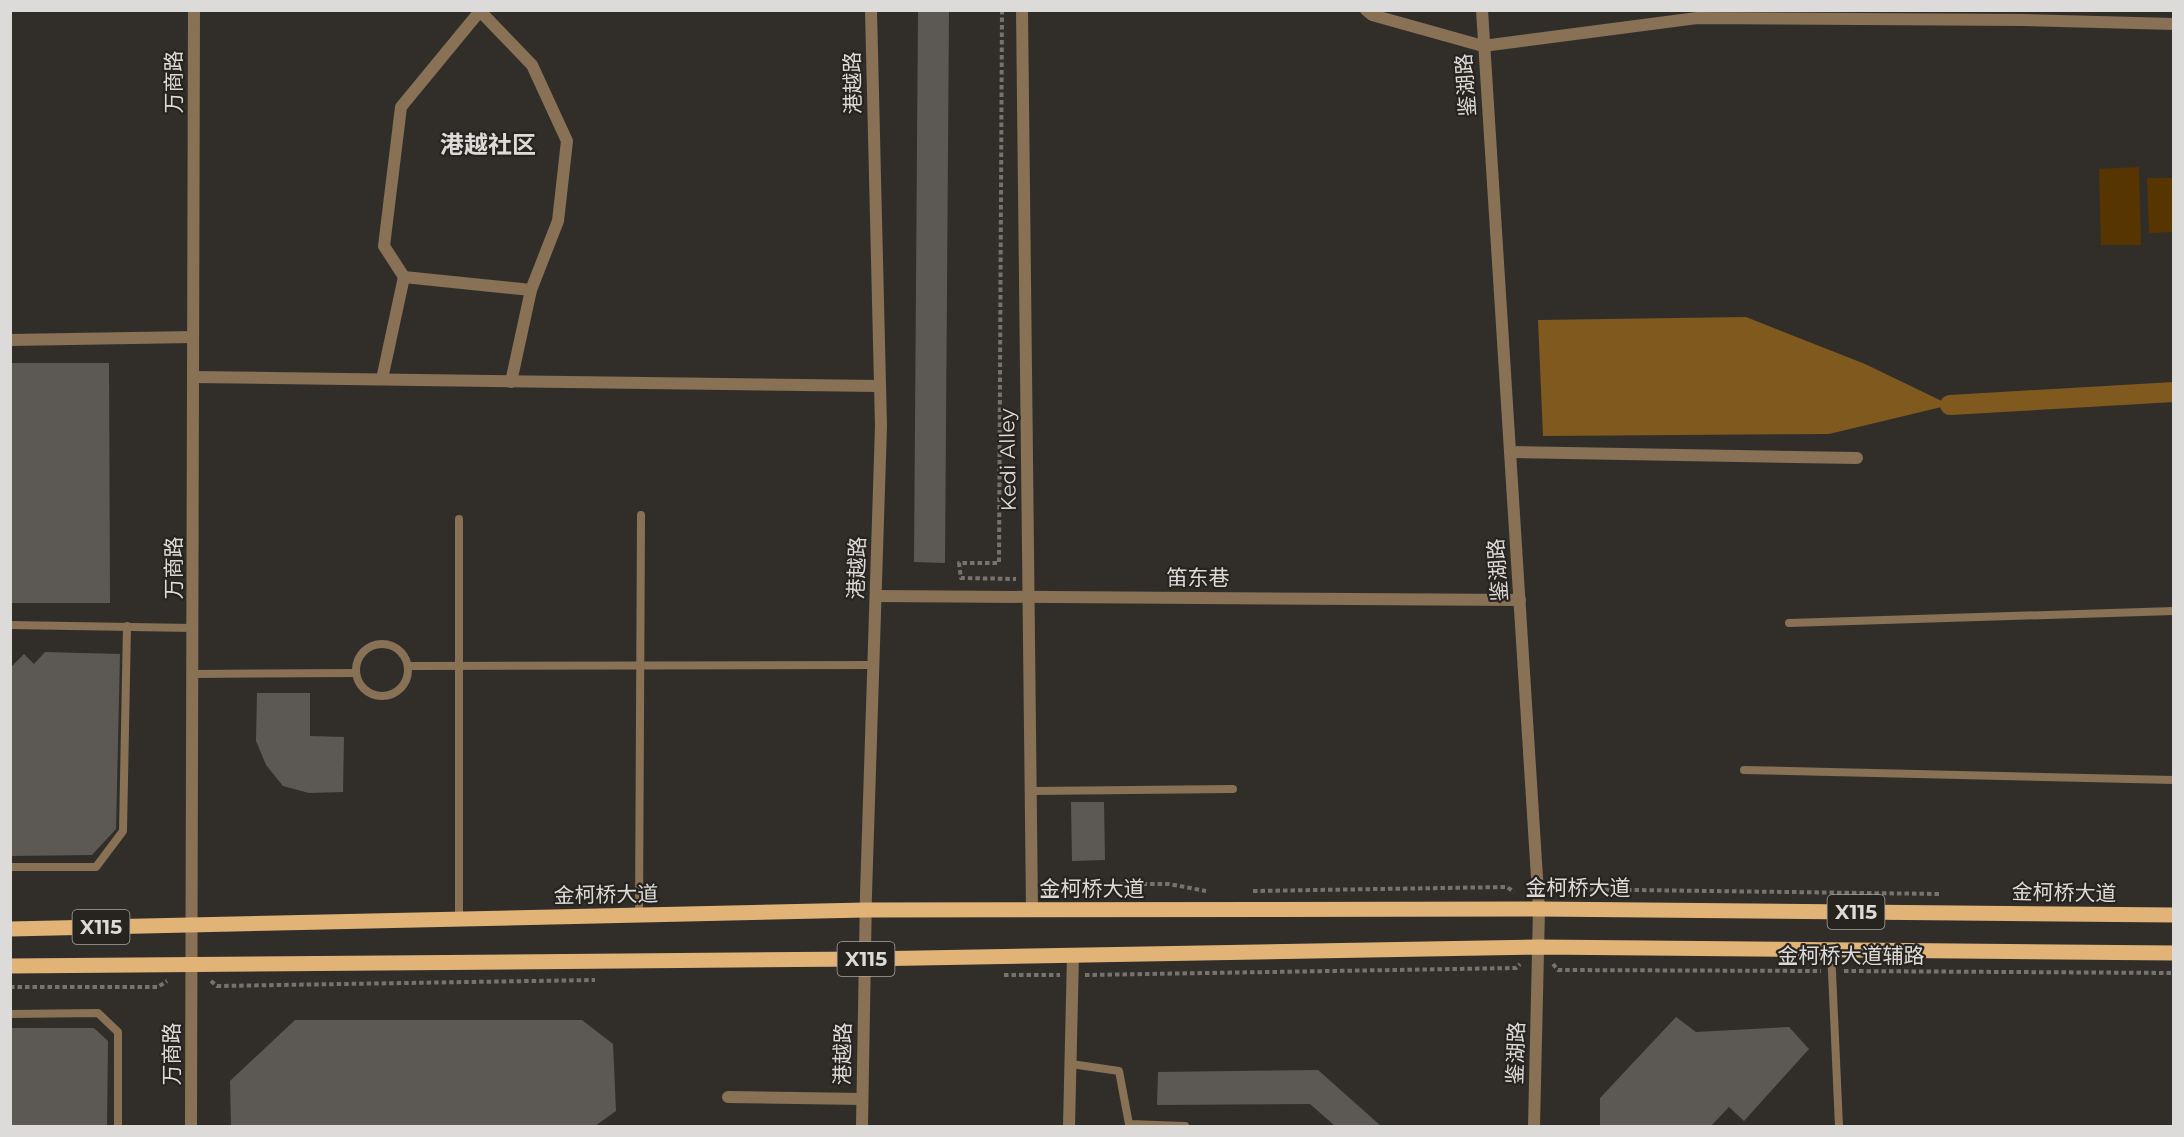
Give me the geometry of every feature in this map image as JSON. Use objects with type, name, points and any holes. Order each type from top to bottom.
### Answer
[{"type":"main road","name":"金柯桥大道","points":[[10,929],[865,910],[1539,909],[2174,915]]},
{"type":"main road","name":"X115","points":[[10,966],[864,958],[1539,947],[2174,953]]},
{"type":"street","name":"万商路","points":[[191,1126],[194,10]]},
{"type":"street","name":"港越路","points":[[862,1126],[865,910],[876,596],[879,386],[871,10]]},
{"type":"street","name":"Kedi Alley","points":[[1022,10],[1032,910]]},
{"type":"street","points":[[1366,10],[1372,15],[1483,46],[1697,18],[2024,20],[2174,24]]},
{"type":"street","name":"鉴湖路","points":[[1482,10],[1539,909],[1534,1126]]},
{"type":"street","points":[[382,380],[404,277],[384,246],[401,106],[480,11],[532,65],[567,141],[558,221],[531,290],[511,381]]},
{"type":"street","points":[[404,277],[531,290]]},
{"type":"street","points":[[10,340],[193,337]]},
{"type":"street","points":[[193,377],[879,386]]},
{"type":"street","points":[[1510,452],[1857,458]]},
{"type":"street","name":"笛东巷","points":[[876,596],[1520,600]]},
{"type":"street","points":[[1070,1126],[1073,955]]},
{"type":"street","points":[[728,1097],[862,1099]]},
{"type":"lane","points":[[639,916],[641,515]]},
{"type":"lane","points":[[459,519],[459,920]]},
{"type":"lane","points":[[1789,623],[2174,611]]},
{"type":"lane","points":[[10,625],[193,628]]},
{"type":"lane","points":[[10,867],[96,867],[123,831],[128,626]]},
{"type":"lane","points":[[379,642],[399,648],[410,666],[404,686],[386,697],[366,692],[355,673],[360,653],[379,642]]},
{"type":"lane","points":[[410,666],[874,665]]},
{"type":"lane","points":[[193,674],[355,673]]},
{"type":"lane","points":[[1744,770],[2174,780]]},
{"type":"lane","points":[[1031,791],[1233,789]]},
{"type":"lane","points":[[1831,950],[1839,1126]]},
{"type":"lane","points":[[10,1014],[98,1013],[118,1032],[118,1126]]},
{"type":"lane","points":[[1071,1064],[1119,1071],[1129,1124],[1185,1126]]},
{"type":"path","points":[[1002,10],[999,564],[959,563],[961,578],[1029,579]]},
{"type":"path","name":"金柯桥大道辅路","points":[[1539,947],[1558,970],[2174,973]]},
{"type":"path","points":[[10,987],[158,987],[192,964]]},
{"type":"shaded area","points":[[2139,167],[2141,245],[2101,245],[2099,169]]},
{"type":"shaded area","points":[[2147,178],[2173,178],[2173,232],[2149,233]]},
{"type":"shaded area","points":[[1746,317],[1865,364],[1950,405],[1829,434],[1543,436],[1538,320]]},
{"type":"building","points":[[918,10],[949,10],[945,563],[914,562]]},
{"type":"building","points":[[10,363],[109,363],[110,603],[10,603]]},
{"type":"building","points":[[45,652],[120,654],[116,829],[92,855],[10,856],[10,668],[24,654],[34,664]]},
{"type":"building","points":[[257,693],[310,693],[310,736],[344,737],[343,792],[309,793],[283,786],[266,765],[256,741]]},
{"type":"building","points":[[1071,802],[1104,802],[1105,860],[1072,861]]},
{"type":"building","points":[[1676,1017],[1696,1032],[1789,1027],[1809,1049],[1744,1121],[1729,1107],[1711,1126],[1600,1126],[1600,1098]]},
{"type":"building","points":[[295,1020],[582,1020],[613,1044],[616,1111],[595,1126],[231,1126],[230,1081]]},
{"type":"building","points":[[10,1028],[94,1028],[108,1041],[107,1126],[10,1126]]},
{"type":"building","points":[[1318,1070],[1381,1126],[1335,1126],[1310,1104],[1157,1105],[1158,1072]]},
{"type":"waterway","points":[[1950,405],[2174,392]]},
{"type":"district","name":"港越社区","points":[[488,145]]}]
